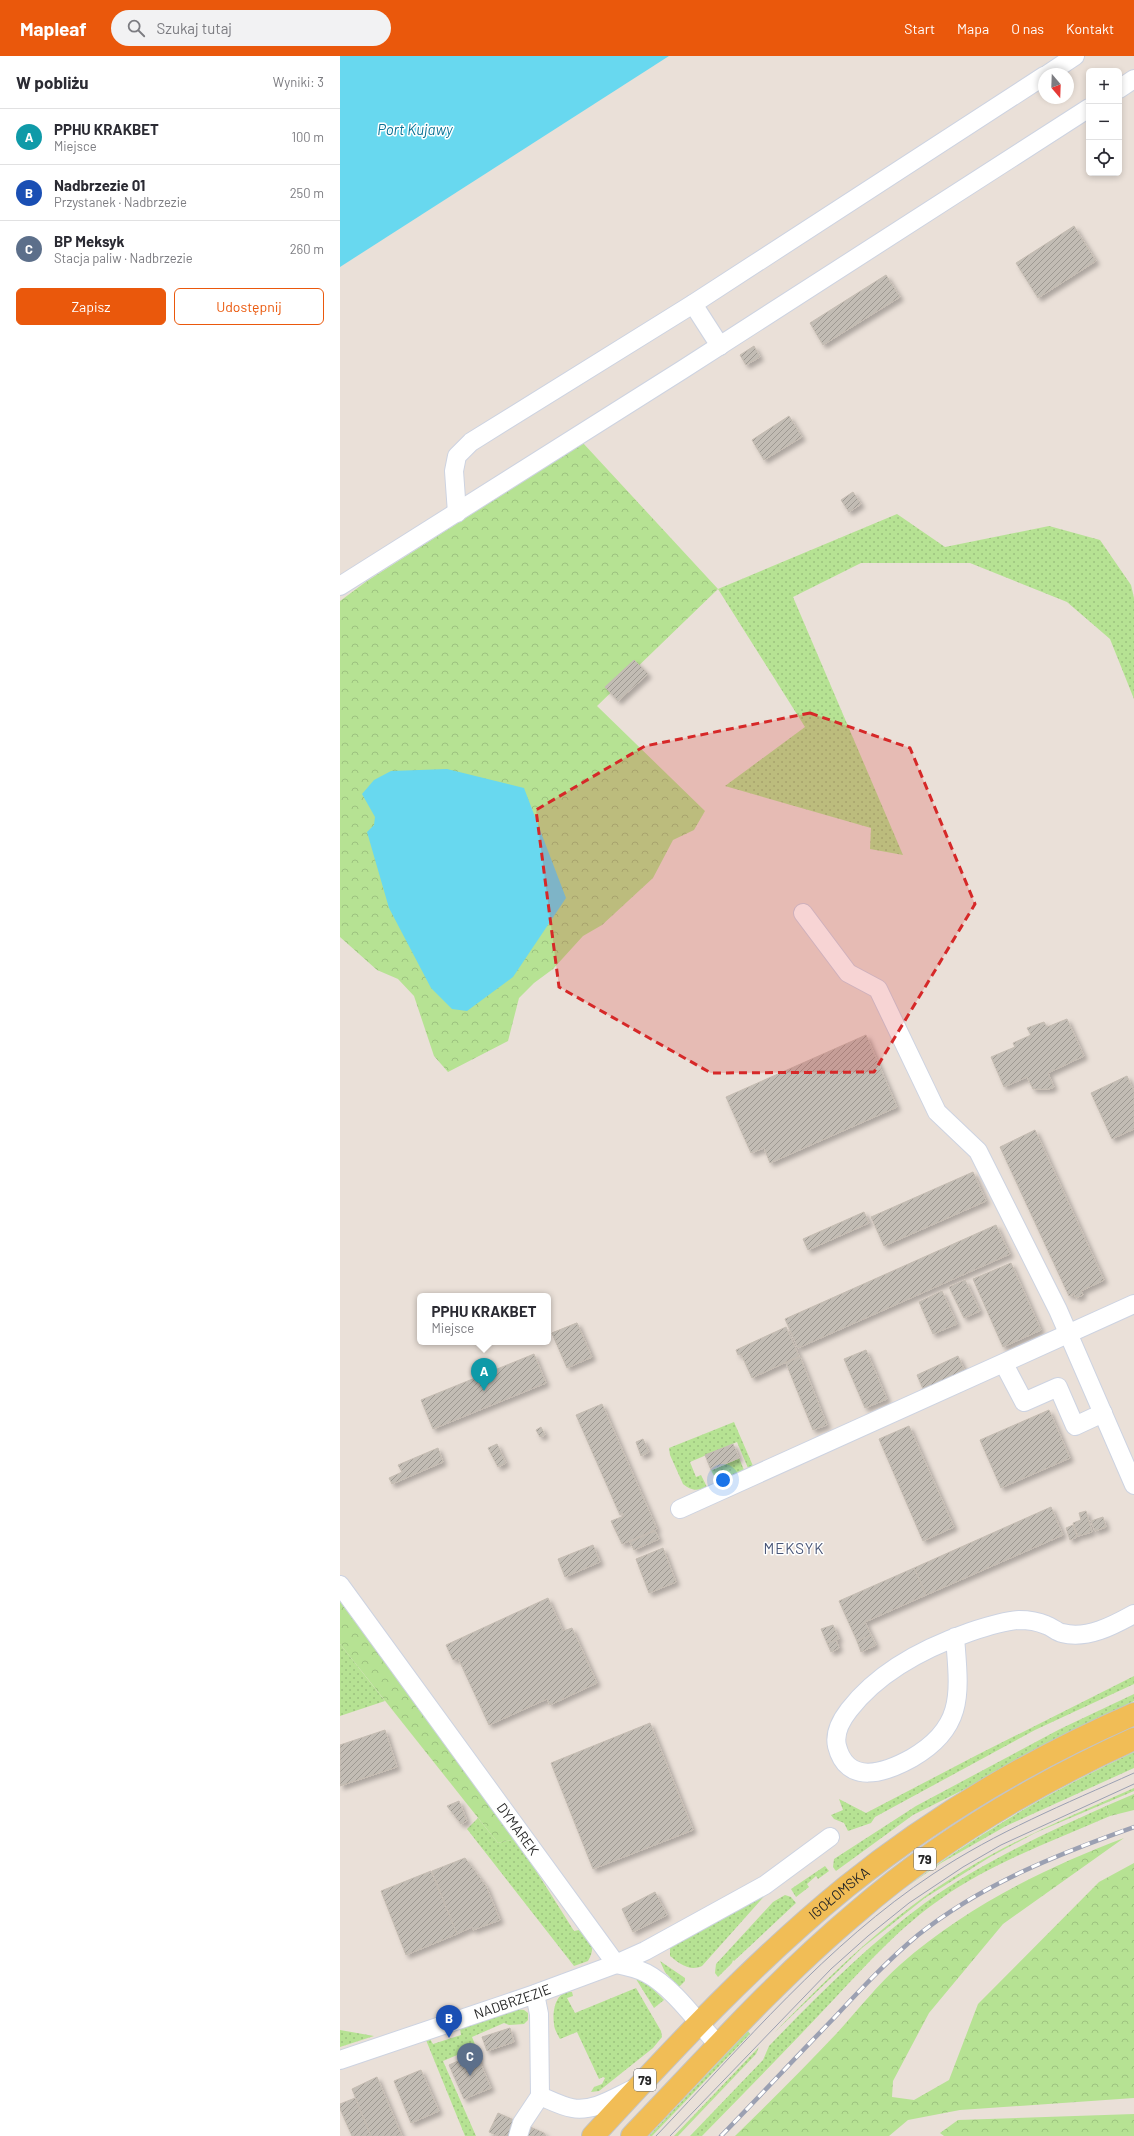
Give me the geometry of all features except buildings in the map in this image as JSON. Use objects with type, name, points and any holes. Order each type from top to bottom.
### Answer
[{"type":"main road","name":"IGOŁOMSKA","points":[[593,2136],[724,1998],[802,1924],[847,1886],[899,1847],[990,1788],[1052,1753],[1134,1714]]},
{"type":"main road","name":"IGOŁOMSKA","points":[[632,2136],[827,1938],[857,1911],[923,1860],[1010,1803],[1076,1767],[1134,1740]]},
{"type":"street","points":[[1057,68],[1076,56]]},
{"type":"street","points":[[1122,87],[1134,79]]},
{"type":"street","points":[[457,513],[454,471],[457,456],[471,442],[692,304],[1038,80]]},
{"type":"street","points":[[340,586],[720,346],[1086,110]]},
{"type":"street","points":[[692,304],[720,346]]},
{"type":"street","points":[[803,913],[848,974],[878,989],[937,1112],[978,1151],[1068,1334],[1134,1485]]},
{"type":"street","points":[[680,1509],[1134,1304]]},
{"type":"street","points":[[1004,1364],[1024,1402],[1058,1387],[1075,1426],[1103,1413]]},
{"type":"street","name":"DYMAREK","points":[[340,1585],[616,1964]]},
{"type":"street","points":[[955,1637],[959,1683],[958,1698],[946,1730],[925,1751],[904,1763],[877,1772],[859,1773],[844,1764],[836,1744],[840,1723],[857,1700],[886,1673],[919,1653],[955,1637],[989,1626],[1020,1620],[1045,1624],[1063,1634],[1087,1634],[1113,1625],[1134,1614]]},
{"type":"street","name":"NADBRZEZIE","points":[[340,2060],[535,1994],[616,1964],[645,1951],[765,1885],[830,1837]]},
{"type":"street","points":[[616,1964],[634,1968],[647,1974],[669,1991],[719,2046]]},
{"type":"street","points":[[518,2136],[522,2123],[540,2096],[539,2014],[535,1994]]},
{"type":"street","points":[[540,2096],[571,2108],[586,2108],[599,2105],[639,2086]]},
{"type":"highlighted area","points":[[810,713],[910,748],[975,904],[874,1072],[711,1073],[559,987],[536,810],[645,746]]},
{"type":"green space","points":[[583,443],[718,589],[597,706],[705,811],[694,830],[673,840],[653,878],[602,925],[583,936],[553,969],[534,983],[519,998],[508,1041],[448,1072],[434,1056],[414,996],[398,979],[377,970],[340,937],[340,601],[367,581]]},
{"type":"green space","points":[[897,514],[945,547],[1049,526],[1100,540],[1131,585],[1134,598],[1134,699],[1110,639],[1067,602],[970,563],[861,563],[793,597],[903,855],[870,849],[871,828],[725,786],[805,727],[718,589]]},
{"type":"green space","points":[[734,1422],[753,1466],[748,1468],[737,1442],[690,1462],[696,1477],[701,1475],[707,1487],[694,1490],[683,1484],[670,1455],[669,1448]]},
{"type":"green space","points":[[739,1458],[744,1470],[717,1482],[711,1470]]},
{"type":"green space","points":[[340,1598],[516,1839],[498,1843],[340,1644]]},
{"type":"green space","points":[[340,1644],[385,1701],[340,1716]]},
{"type":"green space","points":[[1134,1676],[1134,1684],[1035,1730],[875,1817],[871,1823],[848,1831],[844,1823],[834,1819],[831,1815],[843,1810],[839,1799],[866,1813]]},
{"type":"green space","points":[[1134,1694],[1134,1701],[1040,1747],[973,1785],[913,1815],[836,1871],[833,1867],[834,1859],[916,1806],[1060,1729]]},
{"type":"green space","points":[[1134,1752],[1134,1768],[1006,1826],[941,1863],[905,1888],[960,1849],[1016,1814],[1045,1797]]},
{"type":"green space","points":[[1134,1788],[1134,1791],[1035,1833],[990,1857],[925,1898],[862,1948],[775,2032],[841,1966],[887,1925],[937,1888],[983,1859],[1004,1848],[1047,1827]]},
{"type":"green space","points":[[1134,1794],[1134,1810],[1110,1816],[1106,1806]]},
{"type":"green space","points":[[1106,1806],[1110,1816],[1045,1843],[1003,1863],[962,1885],[927,1909],[873,1958],[702,2136],[690,2136],[763,2060],[769,2046],[806,2008],[844,1971],[904,1919],[946,1888],[990,1862],[1036,1838]]},
{"type":"green space","points":[[478,1818],[498,1843],[516,1839],[574,1931],[579,1930],[589,1940],[592,1951],[588,1961],[574,1966],[467,1829]]},
{"type":"green space","points":[[1124,1838],[1003,1924],[929,2013],[893,2081],[892,2097],[914,2100],[949,2080],[978,2004],[1099,1882],[1134,1863],[1134,2098],[960,2110],[908,2120],[889,2136],[735,2136],[825,2046],[884,1980],[926,1944],[979,1907],[1006,1891],[1064,1862]]},
{"type":"green space","points":[[825,1866],[829,1871],[818,1879],[816,1876],[807,1884],[809,1887],[796,1897],[791,1889]]},
{"type":"green space","points":[[769,1891],[702,1966],[693,1968],[684,1966],[670,1956],[670,1945]]},
{"type":"green space","points":[[785,1895],[791,1897],[796,1903],[734,1961],[733,1960],[732,1963],[718,1977],[715,1973],[716,1964],[773,1902]]},
{"type":"green space","points":[[660,1961],[685,1978],[685,1981],[679,1987],[665,1972]]},
{"type":"green space","points":[[636,1979],[649,1985],[664,2000],[654,2008]]},
{"type":"green space","points":[[636,1988],[661,2031],[662,2037],[653,2048],[599,2091],[591,2092],[594,2087],[602,2084],[605,2078],[603,2077],[599,2079],[577,2032],[560,2039],[554,2026],[556,2002],[562,1994],[572,1992],[573,1996],[567,1998],[575,2013]]},
{"type":"green space","points":[[516,2009],[524,2010],[528,2013],[528,2020],[524,2024],[509,2025],[504,2023],[472,2037],[476,2047],[443,2061],[476,2136],[465,2136],[426,2040],[430,2039],[433,2044],[461,2035],[460,2028]]},
{"type":"green space","points":[[340,2030],[374,2036],[340,2047]]},
{"type":"green space","points":[[748,2031],[750,2034],[652,2136],[649,2136]]},
{"type":"green space","points":[[759,2047],[756,2054],[678,2136],[674,2136]]},
{"type":"green space","points":[[1134,2114],[1134,2136],[944,2136],[940,2133],[958,2120]]},
{"type":"water","name":"Port Kujawy","points":[[340,56],[669,56],[340,267]]},
{"type":"water","points":[[447,769],[524,788],[566,898],[513,977],[467,1011],[452,1009],[431,988],[389,908],[367,832],[374,825],[375,817],[362,794],[374,780],[391,771]]},
{"type":"tram line","points":[[656,2136],[787,1997],[857,1932],[894,1902],[933,1874],[981,1845],[1031,1819],[1134,1773]]},
{"type":"tram line","points":[[670,2136],[831,1969],[868,1936],[909,1903],[963,1867],[1001,1845],[1134,1784]]},
{"type":"railway","points":[[721,2136],[875,1975],[918,1935],[968,1900],[994,1886],[1077,1848],[1134,1827]]},
{"type":"place","name":"PPHU KRAKBET","points":[[484,1391]]},
{"type":"place","name":"Nadbrzezie 01","points":[[449,2038]]},
{"type":"place","name":"BP Meksyk","points":[[470,2076]]},
{"type":"district","name":"MEKSYK","points":[[794,1549]]}]
